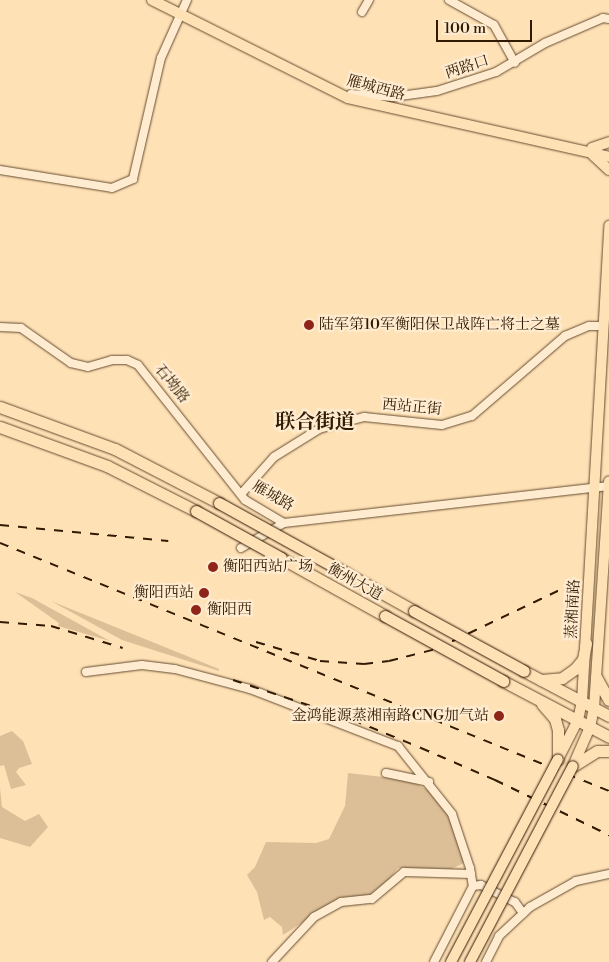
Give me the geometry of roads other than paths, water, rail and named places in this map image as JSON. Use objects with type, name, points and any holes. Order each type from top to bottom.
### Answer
[{"type":"highway","name":"衡州大道","points":[[0,407],[58,426],[115,449],[219,503],[609,716]]},
{"type":"highway","points":[[50,444],[64,439],[58,426]]},
{"type":"highway","name":"衡州大道","points":[[0,427],[108,466],[196,511],[608,738]]},
{"type":"highway","points":[[108,466],[107,455],[115,449]]},
{"type":"highway","points":[[540,680],[562,678],[576,669],[583,659],[586,643]]},
{"type":"highway","points":[[596,677],[609,700]]},
{"type":"highway","points":[[533,697],[555,719],[560,741],[558,759]]},
{"type":"highway","points":[[573,766],[597,750],[609,751]]},
{"type":"main road","name":"雁城西路","points":[[152,0],[183,8],[348,98],[591,151],[609,152]]},
{"type":"main road","name":"雁城西路","points":[[163,0],[183,8],[350,94],[591,151],[609,157]]},
{"type":"main road","points":[[609,142],[591,151],[609,170]]},
{"type":"main road","name":"蒸湘南路","points":[[451,962],[578,720],[582,701],[586,643],[609,226]]},
{"type":"main road","name":"蒸湘南路","points":[[470,962],[573,766],[590,727],[594,708],[609,481]]},
{"type":"street","points":[[362,12],[369,0]]},
{"type":"street","points":[[450,0],[494,25],[515,63]]},
{"type":"street","points":[[0,170],[112,188],[133,180],[161,58],[183,8]]},
{"type":"street","name":"两路口","points":[[350,94],[393,97],[437,91],[515,63],[546,43],[609,19]]},
{"type":"street","name":"西站正街","points":[[242,493],[274,457],[319,429],[364,416],[442,425],[472,416],[565,336],[589,326],[603,326]]},
{"type":"street","name":"石坳路","points":[[0,327],[21,328],[70,364],[88,367],[112,360],[127,360],[138,365],[242,493]]},
{"type":"street","name":"雁城路","points":[[242,493],[245,500],[284,523],[609,488]]},
{"type":"street","points":[[241,548],[284,523]]},
{"type":"street","points":[[86,672],[142,665],[175,668],[250,689],[398,746],[429,782],[452,814],[471,874],[473,886],[434,962]]},
{"type":"street","points":[[386,773],[429,782]]},
{"type":"street","points":[[272,962],[314,917],[341,902],[372,899],[404,872],[471,874]]},
{"type":"street","points":[[486,962],[499,936],[523,913],[576,881],[609,874]]},
{"type":"street","points":[[473,886],[481,885],[515,902],[523,913]]},
{"type":"railway","points":[[0,525],[168,541]]},
{"type":"railway","points":[[0,543],[609,791]]},
{"type":"railway","points":[[256,642],[320,661],[364,664],[389,661],[436,649],[562,589]]},
{"type":"railway","points":[[0,622],[51,626],[123,648]]},
{"type":"railway","points":[[233,680],[353,720],[421,748],[495,780],[609,835]]},
{"type":"place","name":"陆军第10军衡阳保卫战阵亡将士之墓","points":[[309,325]]},
{"type":"place","name":"衡阳西站广场","points":[[213,567]]},
{"type":"place","name":"衡阳西站","points":[[204,593]]},
{"type":"place","name":"衡阳西","points":[[196,610]]},
{"type":"place","name":"金鸿能源蒸湘南路CNG加气站","points":[[499,716]]},
{"type":"district","name":"联合街道","points":[[315,422]]}]
